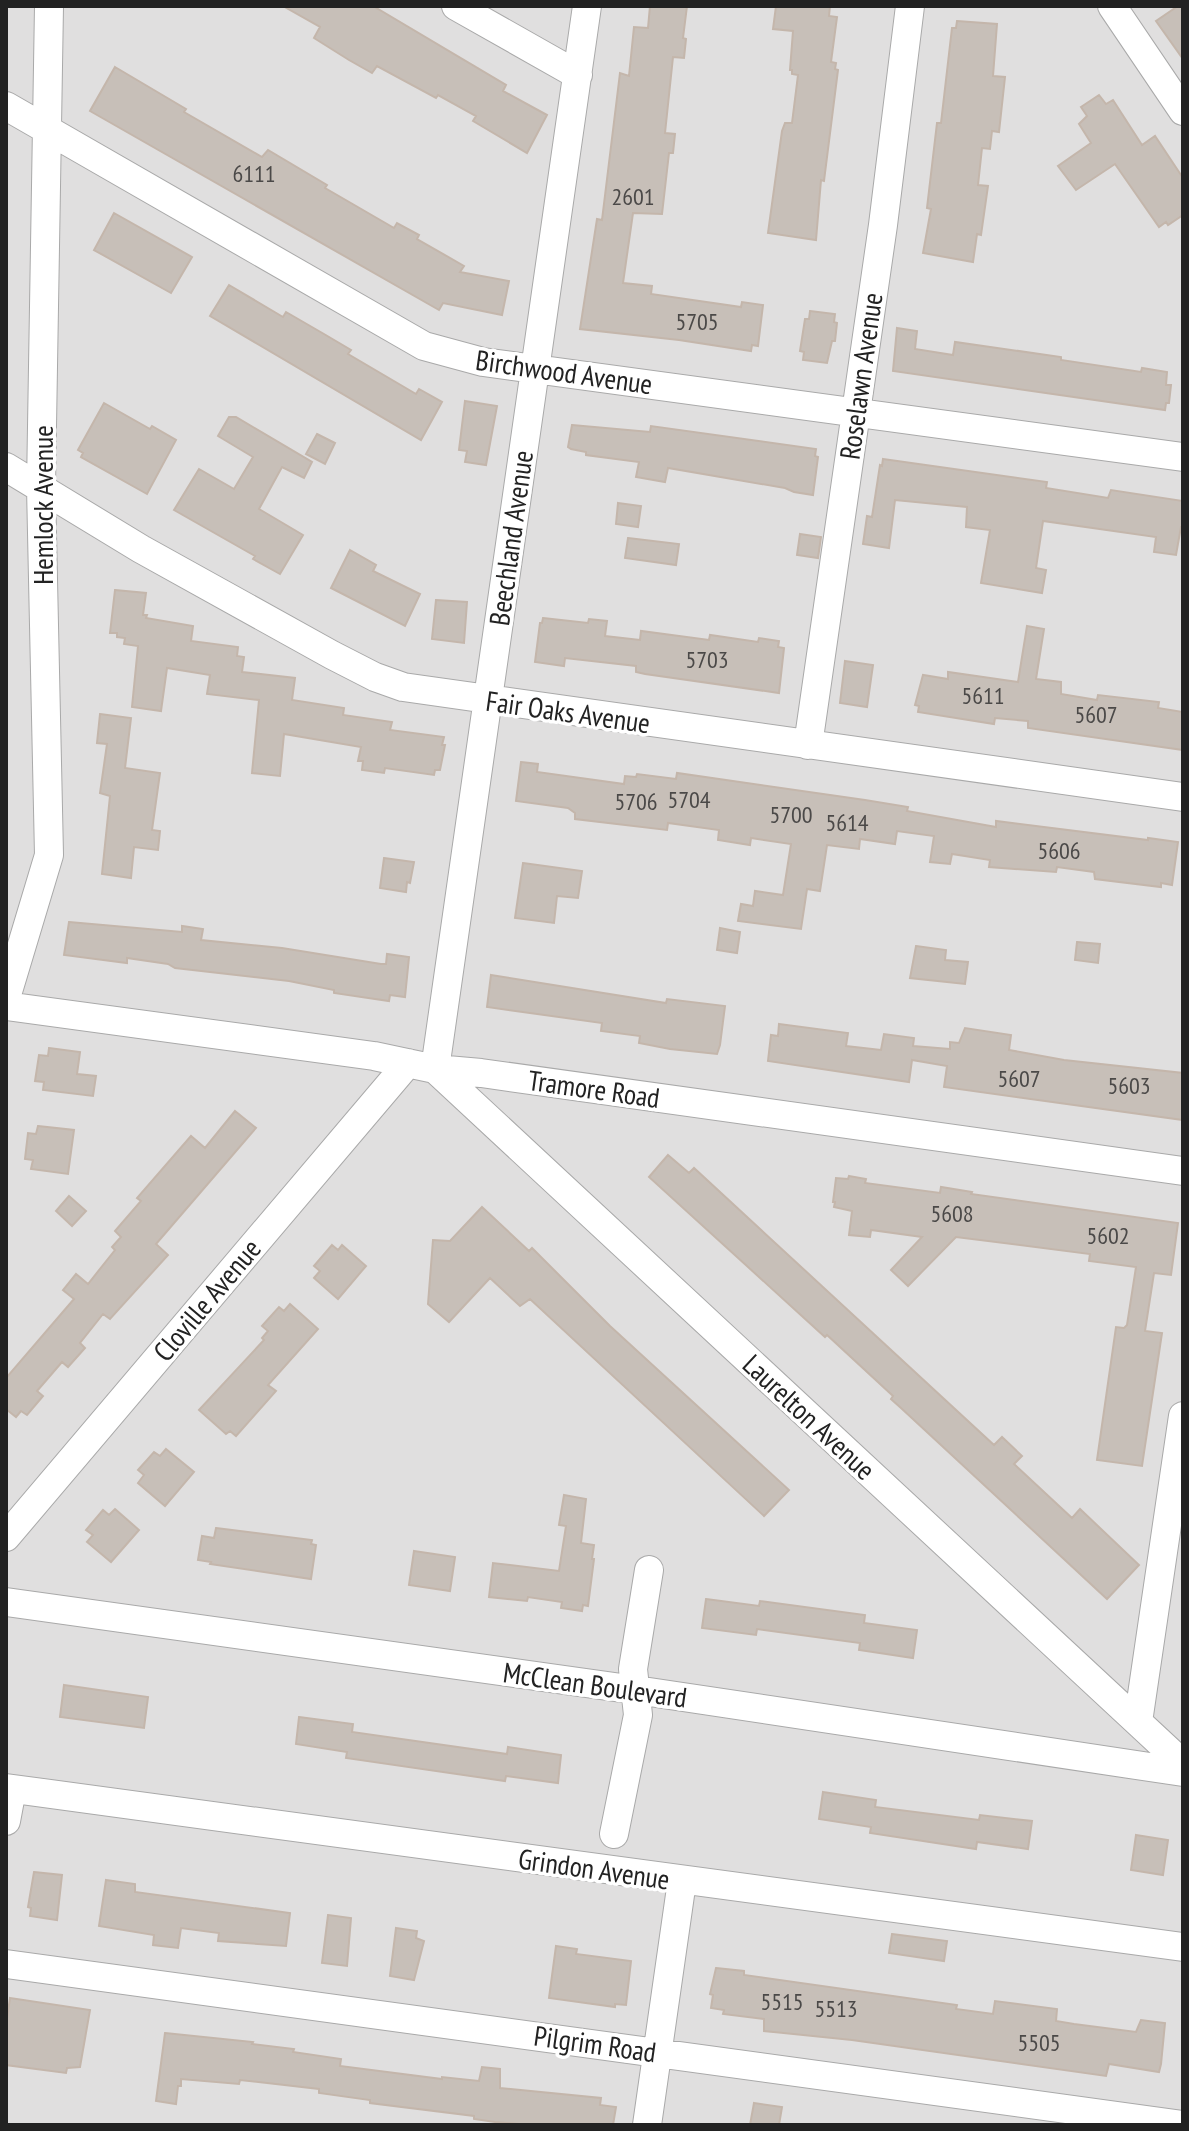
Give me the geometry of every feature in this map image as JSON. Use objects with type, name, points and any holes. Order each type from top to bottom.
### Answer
[{"type":"street","name":"Hemlock Avenue","points":[[6,998],[49,855],[41,487],[49,6]]},
{"type":"street","points":[[456,6],[578,75]]},
{"type":"street","name":"Beechland Avenue","points":[[422,1066],[487,700],[587,6]]},
{"type":"street","name":"Roselawn Avenue","points":[[808,745],[910,6]]},
{"type":"street","points":[[1112,6],[1182,109]]},
{"type":"street","name":"Birchwood Avenue","points":[[6,106],[424,346],[483,362],[1183,457]]},
{"type":"street","name":"Fair Oaks Avenue","points":[[6,467],[141,549],[375,677],[403,687],[1183,797]]},
{"type":"street","name":"Tramore Road","points":[[6,1006],[1183,1171]]},
{"type":"street","name":"Cloville Avenue","points":[[6,1537],[422,1066]]},
{"type":"street","name":"Laurelton Avenue","points":[[422,1066],[1183,1764]]},
{"type":"street","points":[[1138,1722],[1180,1465],[1183,1416]]},
{"type":"street","points":[[614,1834],[638,1715],[633,1669],[649,1570]]},
{"type":"street","name":"McClean Boulevard","points":[[6,1602],[636,1690],[1183,1772]]},
{"type":"street","points":[[6,1821],[9,1789]]},
{"type":"street","name":"Grindon Avenue","points":[[9,1789],[1183,1947]]},
{"type":"street","points":[[647,2125],[682,1881]]},
{"type":"street","name":"Pilgrim Road","points":[[6,1964],[1176,2124]]},
{"type":"shaded area","points":[[6,6],[1183,6],[1183,2125],[6,2125]]},
{"type":"building","points":[[283,6],[373,6],[506,85],[503,91],[547,115],[527,153],[473,121],[476,116],[438,95],[436,98],[377,66],[372,73],[349,60],[314,38],[320,27]]},
{"type":"building","points":[[650,6],[687,6],[683,38],[686,39],[684,58],[673,57],[665,133],[675,134],[673,153],[669,153],[662,214],[633,213],[623,283],[652,286],[651,294],[741,307],[742,302],[763,305],[758,346],[752,345],[751,351],[580,329],[597,219],[602,220],[620,73],[629,76],[634,27],[648,28]]},
{"type":"building","points":[[776,6],[830,6],[829,16],[837,17],[831,62],[836,63],[835,69],[838,70],[824,181],[821,180],[816,240],[768,233],[782,131],[785,123],[792,123],[798,75],[790,70],[793,31],[773,29]]},
{"type":"building","points":[[1178,6],[1183,6],[1183,59],[1156,21]]},
{"type":"building","points":[[957,21],[997,24],[993,76],[1005,77],[999,132],[992,131],[990,149],[982,148],[978,185],[988,186],[981,235],[977,234],[973,262],[923,253],[931,209],[927,208],[937,123],[941,123],[952,28],[956,28]]},
{"type":"building","points":[[115,67],[262,157],[268,150],[394,228],[397,223],[419,235],[417,239],[464,266],[460,272],[509,281],[502,315],[443,303],[439,310],[90,111]]},
{"type":"building","points":[[1099,95],[1106,104],[1113,100],[1142,145],[1155,136],[1183,178],[1183,215],[1168,225],[1166,222],[1159,227],[1115,164],[1076,190],[1058,166],[1091,143],[1079,124],[1087,116],[1081,107]]},
{"type":"building","points":[[114,213],[192,257],[171,293],[94,250]]},
{"type":"building","points":[[229,285],[283,317],[286,312],[324,334],[351,350],[348,354],[416,394],[419,389],[442,402],[421,440],[210,316]]},
{"type":"building","points":[[810,311],[835,314],[835,341],[832,341],[827,363],[803,360],[804,352],[800,351],[805,319],[809,319]]},
{"type":"building","points":[[897,328],[917,331],[915,349],[953,355],[955,342],[1141,372],[1142,368],[1167,372],[1166,385],[1171,385],[1169,403],[1166,403],[1165,410],[893,371]]},
{"type":"building","points":[[465,401],[497,406],[486,465],[465,462],[467,451],[459,450]]},
{"type":"building","points":[[104,403],[176,440],[147,494],[81,457],[83,453],[78,450]]},
{"type":"building","points":[[229,417],[236,417],[312,462],[304,478],[282,467],[259,509],[303,535],[280,574],[253,559],[255,556],[174,510],[199,469],[234,489],[253,457],[218,436]]},
{"type":"building","points":[[572,425],[650,432],[651,426],[816,449],[815,456],[818,457],[813,495],[668,468],[665,482],[636,477],[639,462],[586,455],[586,452],[568,447]]},
{"type":"building","points":[[317,434],[335,443],[325,464],[306,454]]},
{"type":"building","points":[[883,459],[1047,482],[1046,488],[1108,498],[1111,490],[1183,501],[1183,527],[1176,555],[1154,552],[1156,537],[1043,521],[1036,568],[1046,570],[1042,593],[981,583],[990,530],[966,527],[967,507],[895,500],[889,548],[863,544],[867,516],[872,517]]},
{"type":"building","points":[[618,503],[641,506],[638,527],[616,524]]},
{"type":"building","points":[[800,534],[821,537],[818,558],[797,555]]},
{"type":"building","points":[[628,538],[679,544],[676,565],[625,558]]},
{"type":"building","points":[[350,550],[376,565],[373,571],[420,594],[405,626],[331,588]]},
{"type":"building","points":[[115,590],[146,593],[143,615],[193,626],[191,641],[238,647],[237,656],[244,657],[242,672],[295,678],[292,700],[344,708],[343,715],[392,722],[390,730],[444,737],[440,770],[435,770],[434,775],[385,768],[384,773],[362,770],[363,761],[358,761],[361,747],[284,734],[280,776],[252,773],[259,700],[207,694],[210,675],[167,668],[161,711],[132,707],[138,646],[124,644],[125,638],[110,633]]},
{"type":"building","points":[[436,600],[467,602],[464,643],[432,639]]},
{"type":"building","points":[[543,618],[588,623],[589,619],[607,621],[605,636],[640,640],[641,631],[709,640],[710,635],[758,642],[759,638],[779,641],[778,647],[784,648],[779,693],[645,674],[636,672],[636,666],[565,658],[564,666],[535,662]]},
{"type":"building","points":[[1027,626],[1044,629],[1036,679],[1061,682],[1061,694],[1097,700],[1098,695],[1159,702],[1158,708],[1183,712],[1183,750],[1028,728],[1028,721],[995,718],[994,724],[918,712],[919,706],[915,705],[923,675],[948,679],[948,672],[1018,682]]},
{"type":"building","points":[[845,661],[873,665],[867,707],[840,703]]},
{"type":"building","points":[[100,714],[131,718],[125,768],[160,773],[152,830],[160,831],[158,850],[134,847],[131,878],[102,874],[110,796],[100,793],[107,744],[97,743]]},
{"type":"building","points":[[521,762],[538,764],[537,772],[624,784],[625,776],[636,777],[637,774],[676,779],[677,773],[908,807],[907,811],[996,827],[996,821],[1178,842],[1172,885],[1161,883],[1161,887],[1095,879],[1094,872],[1057,867],[1056,872],[989,867],[990,860],[952,854],[950,864],[930,862],[934,836],[897,831],[895,844],[860,839],[859,849],[827,845],[820,891],[807,889],[801,929],[738,921],[741,904],[753,906],[755,891],[783,895],[791,844],[751,838],[750,845],[718,840],[719,830],[668,823],[667,830],[575,819],[575,813],[568,808],[516,801]]},
{"type":"building","points":[[384,858],[414,862],[406,892],[380,888]]},
{"type":"building","points":[[523,863],[582,871],[578,898],[557,896],[554,923],[515,918]]},
{"type":"building","points":[[69,922],[182,932],[182,926],[203,929],[201,940],[282,948],[381,964],[386,964],[387,954],[409,957],[405,997],[390,995],[389,1001],[334,993],[334,990],[289,981],[175,968],[168,964],[127,958],[127,963],[64,955]]},
{"type":"building","points":[[720,928],[740,932],[737,953],[717,950]]},
{"type":"building","points":[[1077,942],[1100,944],[1098,963],[1075,960]]},
{"type":"building","points":[[916,946],[946,950],[945,960],[968,962],[965,984],[910,978]]},
{"type":"building","points":[[491,975],[666,1003],[667,999],[725,1006],[720,1045],[717,1054],[670,1049],[639,1043],[640,1036],[601,1031],[602,1023],[487,1007]]},
{"type":"building","points":[[779,1024],[848,1033],[846,1046],[881,1050],[884,1034],[914,1038],[913,1046],[950,1049],[950,1042],[959,1043],[965,1028],[1011,1035],[1009,1050],[1064,1060],[1183,1073],[1183,1120],[944,1087],[947,1066],[912,1060],[909,1082],[768,1061],[771,1035],[778,1036]]},
{"type":"building","points":[[49,1048],[80,1052],[77,1074],[96,1076],[93,1096],[43,1090],[44,1082],[35,1081],[39,1055],[48,1056]]},
{"type":"building","points":[[235,1111],[256,1128],[156,1244],[168,1255],[110,1319],[103,1314],[80,1343],[85,1348],[68,1367],[62,1362],[37,1391],[43,1396],[27,1415],[21,1411],[16,1417],[6,1409],[6,1378],[74,1299],[63,1290],[76,1274],[88,1284],[115,1250],[112,1247],[121,1237],[115,1231],[141,1201],[137,1198],[191,1136],[205,1148]]},
{"type":"building","points":[[38,1126],[74,1130],[68,1174],[31,1169],[33,1160],[25,1159],[28,1133],[36,1134]]},
{"type":"building","points":[[668,1155],[689,1173],[694,1168],[994,1445],[1002,1437],[1022,1456],[1014,1464],[1072,1518],[1080,1509],[1139,1565],[1107,1599],[891,1399],[893,1396],[827,1335],[825,1337],[649,1177]]},
{"type":"building","points":[[849,1176],[866,1179],[865,1183],[940,1193],[941,1187],[971,1194],[1178,1223],[1171,1275],[1154,1273],[1145,1331],[1162,1333],[1142,1466],[1097,1460],[1116,1327],[1124,1328],[1127,1325],[1136,1267],[1089,1261],[1090,1254],[956,1237],[908,1286],[891,1270],[922,1237],[871,1230],[870,1237],[849,1235],[852,1211],[834,1207],[833,1202],[836,1178],[848,1179]]},
{"type":"building","points":[[69,1196],[86,1211],[72,1226],[56,1211]]},
{"type":"building","points":[[482,1207],[529,1251],[532,1248],[610,1326],[789,1490],[764,1516],[530,1299],[520,1306],[490,1278],[449,1322],[428,1304],[433,1240],[450,1241]]},
{"type":"building","points":[[332,1245],[338,1250],[342,1245],[366,1266],[338,1299],[314,1278],[320,1271],[314,1266]]},
{"type":"building","points":[[290,1304],[318,1329],[268,1385],[276,1391],[236,1436],[230,1431],[226,1434],[199,1410],[264,1340],[262,1338],[268,1331],[262,1326],[279,1307],[284,1311]]},
{"type":"building","points":[[166,1449],[194,1472],[165,1506],[138,1483],[144,1475],[138,1470],[154,1452],[160,1456]]},
{"type":"building","points":[[564,1495],[586,1499],[581,1543],[594,1545],[588,1606],[583,1605],[582,1611],[561,1608],[562,1602],[528,1597],[527,1601],[489,1597],[493,1563],[559,1571],[566,1526],[559,1525]]},
{"type":"building","points":[[115,1509],[139,1530],[111,1562],[87,1542],[93,1535],[86,1530],[103,1510],[109,1515]]},
{"type":"building","points":[[216,1528],[312,1540],[311,1544],[316,1545],[311,1579],[198,1560],[202,1536],[214,1538]]},
{"type":"building","points":[[414,1551],[455,1557],[450,1591],[409,1585]]},
{"type":"building","points":[[706,1599],[759,1606],[760,1601],[865,1615],[864,1623],[917,1630],[913,1658],[859,1650],[860,1643],[757,1629],[756,1635],[702,1628]]},
{"type":"building","points":[[64,1685],[148,1697],[144,1728],[60,1717]]},
{"type":"building","points":[[299,1717],[353,1724],[352,1732],[507,1754],[508,1747],[561,1755],[558,1783],[506,1776],[505,1781],[346,1758],[347,1752],[296,1744]]},
{"type":"building","points":[[823,1792],[876,1800],[875,1807],[979,1820],[980,1815],[1032,1821],[1028,1849],[977,1842],[976,1849],[870,1833],[871,1827],[819,1819]]},
{"type":"building","points":[[1136,1835],[1168,1840],[1163,1875],[1131,1870]]},
{"type":"building","points":[[34,1872],[62,1875],[57,1920],[30,1916],[31,1908],[28,1907]]},
{"type":"building","points":[[106,1880],[135,1884],[135,1892],[290,1913],[286,1946],[218,1941],[219,1933],[181,1928],[178,1948],[153,1945],[154,1935],[99,1926]]},
{"type":"building","points":[[328,1915],[351,1918],[347,1966],[322,1963]]},
{"type":"building","points":[[396,1928],[417,1931],[416,1938],[424,1941],[414,1980],[390,1976]]},
{"type":"building","points":[[892,1934],[947,1941],[944,1961],[889,1953]]},
{"type":"building","points":[[556,1946],[577,1949],[576,1954],[631,1961],[626,2005],[615,2004],[615,2007],[549,1998]]},
{"type":"building","points":[[716,1968],[744,1971],[744,1975],[957,2005],[956,2009],[993,2014],[995,2001],[1057,2009],[1056,2021],[1136,2032],[1141,2020],[1165,2023],[1161,2064],[1159,2072],[1109,2064],[1106,2076],[852,2040],[764,2031],[764,2019],[723,2014],[724,2010],[711,2008],[713,1995],[710,1994]]},
{"type":"building","points":[[10,1998],[90,2010],[80,2067],[67,2068],[66,2073],[6,2065]]},
{"type":"building","points":[[165,2033],[253,2042],[341,2059],[340,2066],[442,2079],[479,2081],[482,2067],[500,2069],[500,2088],[601,2098],[600,2105],[616,2107],[613,2125],[495,2122],[474,2119],[474,2116],[370,2103],[370,2100],[319,2093],[319,2089],[240,2080],[239,2084],[181,2079],[176,2104],[156,2101]]},
{"type":"building","points":[[754,2103],[782,2107],[779,2125],[750,2125]]}]
